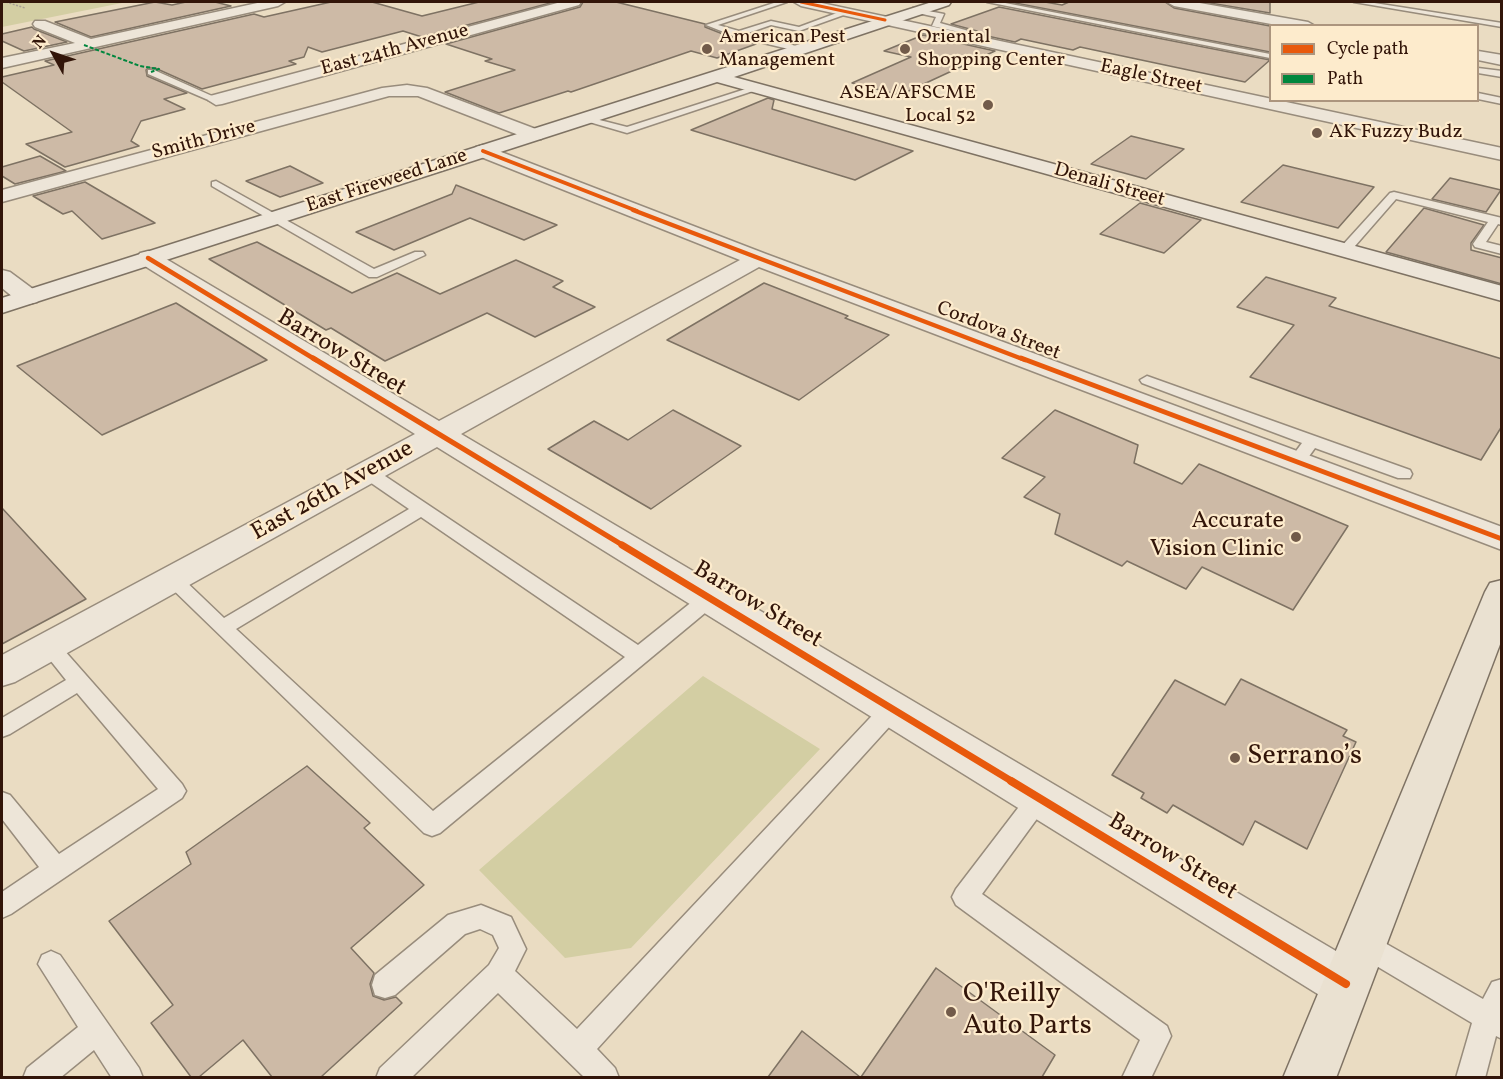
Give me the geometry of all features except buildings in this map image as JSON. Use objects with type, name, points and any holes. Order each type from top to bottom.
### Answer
[{"type":"main road","points":[[1309,1077],[1502,592]]},
{"type":"street","points":[[2,63],[278,2]]},
{"type":"street","name":"East 24th Avenue","points":[[216,100],[574,2]]},
{"type":"street","name":"Eagle Street","points":[[804,2],[1502,154]]},
{"type":"street","points":[[1174,2],[1297,24]]},
{"type":"street","name":"East Fireweed Lane","points":[[2,306],[717,77],[885,20],[931,8]]},
{"type":"street","points":[[40,24],[89,44]]},
{"type":"street","points":[[1479,68],[1502,60]]},
{"type":"street","name":"Denali Street","points":[[717,77],[1502,294]]},
{"type":"street","name":"Smith Drive","points":[[2,196],[388,91],[421,92],[535,135]]},
{"type":"street","points":[[216,100],[275,121]]},
{"type":"street","name":"Cordova Street","points":[[483,151],[758,259],[1502,540]]},
{"type":"street","name":"Barrow Street","points":[[148,258],[1346,984]]},
{"type":"street","name":"East 26th Avenue","points":[[2,672],[758,259]]},
{"type":"street","points":[[2,278],[28,297]]},
{"type":"lane","points":[[783,2],[710,26],[798,49]]},
{"type":"lane","points":[[991,2],[1269,56]]},
{"type":"lane","points":[[1358,2],[1502,25]]},
{"type":"lane","points":[[934,24],[941,16],[931,8],[916,20],[972,33],[962,37]]},
{"type":"lane","points":[[737,34],[771,23],[799,29],[848,12]]},
{"type":"lane","points":[[1479,68],[1502,74]]},
{"type":"lane","points":[[152,72],[216,100]]},
{"type":"lane","points":[[584,119],[627,130],[758,88]]},
{"type":"lane","points":[[1479,90],[1502,95]]},
{"type":"lane","points":[[1479,96],[1502,101]]},
{"type":"lane","points":[[216,184],[373,274],[419,255]]},
{"type":"lane","points":[[1344,251],[1394,195],[1498,221],[1479,244],[1502,250]]},
{"type":"lane","points":[[1147,380],[1404,474]]},
{"type":"lane","points":[[1197,424],[1215,405]]},
{"type":"lane","points":[[1296,462],[1312,441]]},
{"type":"lane","points":[[367,472],[639,656]]},
{"type":"lane","points":[[222,628],[422,509]]},
{"type":"lane","points":[[172,580],[432,826],[710,598]]},
{"type":"lane","points":[[2,906],[174,791],[49,646]]},
{"type":"lane","points":[[2,728],[79,682]]},
{"type":"lane","points":[[578,1049],[892,709]]},
{"type":"lane","points":[[1039,798],[965,897],[1157,1036],[1136,1077]]},
{"type":"lane","points":[[2,802],[56,870]]},
{"type":"lane","points":[[385,985],[457,924],[481,917],[502,926],[513,949],[498,974],[390,1077]]},
{"type":"lane","points":[[1362,943],[1495,1021]]},
{"type":"lane","points":[[51,964],[129,1077]]},
{"type":"lane","points":[[498,974],[605,1077]]},
{"type":"lane","points":[[1470,1077],[1495,1021],[1502,992]]},
{"type":"lane","points":[[37,1077],[97,1030]]},
{"type":"shaded area","points":[[2,2],[127,2],[2,27]]},
{"type":"shaded area","points":[[703,676],[820,749],[631,948],[565,958],[479,870]]},
{"type":"marked path","points":[[84,45],[140,66],[159,69],[151,72]]},
{"type":"cycle path","points":[[801,2],[885,20]]},
{"type":"cycle path","points":[[483,151],[758,259],[1502,539]]},
{"type":"cycle path","points":[[148,258],[1346,984]]},
{"type":"place","name":"American Pest Management","points":[[707,49]]},
{"type":"place","name":"Oriental Shopping Center","points":[[905,49]]},
{"type":"place","name":"ASEA/AFSCME Local 52","points":[[988,105]]},
{"type":"place","name":"AK Fuzzy Budz","points":[[1317,133]]},
{"type":"place","name":"Accurate Vision Clinic","points":[[1296,537]]},
{"type":"place","name":"Serrano’s","points":[[1235,758]]},
{"type":"place","name":"O'Reilly Auto Parts","points":[[951,1012]]}]
